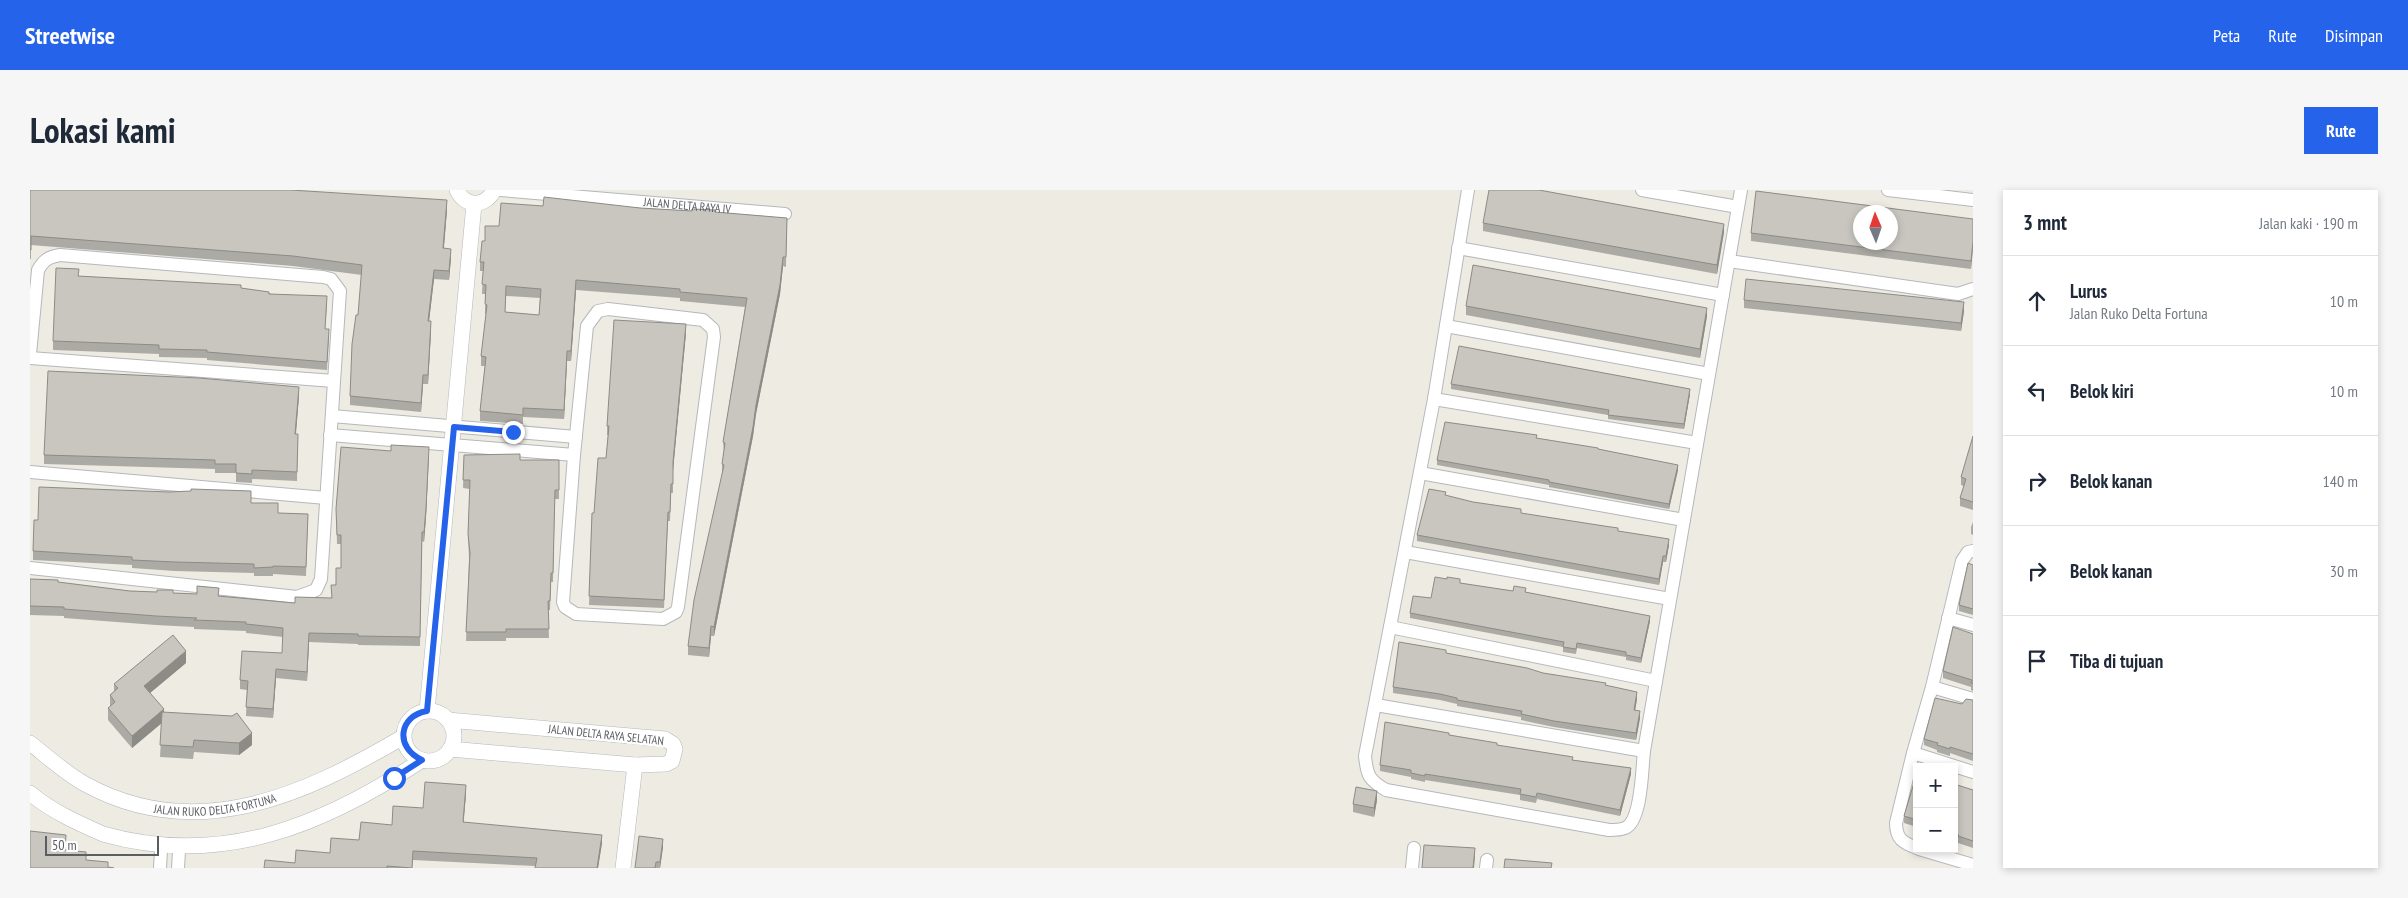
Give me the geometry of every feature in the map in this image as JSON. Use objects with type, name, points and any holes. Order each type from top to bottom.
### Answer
[{"type":"street","points":[[457,190],[462,198],[474,204],[487,200],[494,190]]},
{"type":"street","name":"JALAN DELTA RAYA IV","points":[[500,190],[785,214]]},
{"type":"street","points":[[1468,190],[1434,399],[1365,756],[1366,770],[1372,782],[1386,790],[1609,830],[1625,828],[1633,821],[1638,805],[1644,751],[1741,190]]},
{"type":"street","points":[[1642,190],[1738,207]]},
{"type":"street","points":[[1888,190],[1973,200]]},
{"type":"street","points":[[427,711],[474,204]]},
{"type":"street","points":[[1458,248],[1723,294]]},
{"type":"street","points":[[30,568],[297,597],[308,595],[316,590],[321,579],[332,416],[340,291],[331,279],[60,255],[50,256],[43,261],[38,270],[30,356],[334,381]]},
{"type":"street","points":[[1729,261],[1958,294],[1973,289]]},
{"type":"street","points":[[608,308],[703,320],[710,324],[714,337],[680,597],[676,612],[670,616],[663,619],[576,614],[565,607],[563,602],[576,437],[587,326],[598,311],[608,308]]},
{"type":"street","points":[[1446,326],[1709,374]]},
{"type":"street","points":[[1434,399],[1697,443]]},
{"type":"street","points":[[332,416],[576,437]]},
{"type":"street","points":[[330,435],[574,455]]},
{"type":"street","points":[[30,472],[326,498]]},
{"type":"street","points":[[1420,474],[1684,520]]},
{"type":"street","points":[[1913,846],[1901,840],[1896,828],[1962,561],[1968,552],[1973,551]]},
{"type":"street","points":[[1405,552],[1670,598]]},
{"type":"street","points":[[1948,618],[1973,625]]},
{"type":"street","points":[[1390,627],[1656,681]]},
{"type":"street","points":[[1932,687],[1973,700]]},
{"type":"street","points":[[1376,705],[1644,751]]},
{"type":"street","points":[[30,793],[77,823],[119,840],[160,850],[226,851],[290,833],[335,813],[422,760],[438,759],[450,749],[454,734],[448,720],[442,715],[427,711],[420,712],[407,722],[403,737],[409,751],[422,760]]},
{"type":"street","name":"JALAN DELTA RAYA SELATAN","points":[[448,720],[665,739],[673,744],[675,749],[672,761],[666,764],[634,765],[450,749]]},
{"type":"street","name":"JALAN RUKO DELTA FORTUNA","points":[[30,743],[60,768],[85,784],[116,798],[152,808],[190,812],[241,808],[300,790],[350,768],[403,737]]},
{"type":"street","points":[[1913,753],[1973,772]]},
{"type":"street","points":[[623,868],[634,765]]},
{"type":"street","points":[[1412,868],[1414,848]]},
{"type":"street","points":[[160,850],[160,868]]},
{"type":"street","points":[[178,868],[179,851]]},
{"type":"street","points":[[1932,853],[1973,865]]},
{"type":"building","points":[[30,190],[291,190],[447,200],[443,248],[451,249],[449,271],[434,270],[428,321],[431,321],[428,375],[423,375],[421,403],[350,396],[352,344],[356,315],[358,315],[362,265],[293,256],[31,236],[30,250]]},
{"type":"building","points":[[1489,190],[1539,190],[1724,224],[1717,265],[1483,223]]},
{"type":"building","points":[[1756,191],[1864,205],[1853,205],[1853,246],[1751,233]]},
{"type":"building","points":[[544,197],[640,208],[692,211],[692,209],[715,210],[715,212],[787,218],[786,257],[783,257],[780,285],[714,627],[711,626],[709,648],[688,646],[694,600],[724,465],[722,464],[725,443],[723,442],[747,298],[680,292],[680,289],[576,280],[571,351],[567,351],[564,410],[523,408],[523,415],[480,411],[486,357],[481,356],[487,305],[485,304],[486,285],[482,284],[484,262],[480,262],[482,241],[485,241],[485,226],[499,226],[501,203],[543,206]],"holes":[[[506,286],[541,289],[539,315],[505,312]]]},
{"type":"building","points":[[1898,209],[1973,219],[1971,261],[1885,250],[1898,250]]},
{"type":"building","points":[[1473,265],[1707,308],[1700,349],[1466,306]]},
{"type":"building","points":[[56,268],[79,269],[78,276],[241,285],[241,288],[269,292],[269,294],[327,296],[325,329],[329,329],[327,362],[207,352],[207,350],[159,349],[159,345],[53,341]]},
{"type":"building","points":[[1746,279],[1964,302],[1961,323],[1744,300]]},
{"type":"building","points":[[614,320],[686,324],[673,462],[673,484],[671,484],[670,512],[668,512],[664,600],[589,596],[592,513],[594,513],[598,458],[606,458],[609,426],[607,426]]},
{"type":"building","points":[[1459,346],[1690,389],[1684,424],[1608,415],[1609,410],[1451,384]]},
{"type":"building","points":[[48,371],[199,378],[299,387],[295,434],[298,434],[297,472],[252,470],[252,474],[236,473],[236,464],[215,464],[215,460],[44,455]]},
{"type":"building","points":[[1445,422],[1537,435],[1536,438],[1598,448],[1678,465],[1669,504],[1437,460]]},
{"type":"building","points":[[1973,436],[1973,502],[1960,498],[1966,479],[1961,477]]},
{"type":"building","points":[[391,445],[429,447],[426,508],[424,532],[422,532],[420,637],[309,633],[307,672],[276,669],[273,709],[246,707],[248,681],[240,680],[242,651],[282,653],[283,628],[246,624],[246,622],[194,620],[197,618],[30,606],[30,579],[58,580],[58,582],[130,591],[157,592],[157,590],[173,590],[173,593],[197,594],[197,586],[219,588],[218,596],[295,603],[295,597],[332,598],[331,585],[336,585],[336,568],[341,568],[341,535],[337,535],[336,509],[341,447],[391,451]]},
{"type":"building","points":[[520,454],[520,460],[559,460],[559,490],[555,490],[553,573],[551,573],[550,601],[548,601],[549,629],[506,629],[506,632],[466,632],[470,553],[468,534],[470,480],[463,480],[464,455]]},
{"type":"building","points":[[39,487],[169,492],[191,491],[191,489],[251,491],[251,503],[278,503],[278,513],[308,514],[306,567],[273,566],[254,568],[254,564],[132,560],[132,557],[33,551],[34,520],[38,520]]},
{"type":"building","points":[[1429,489],[1446,492],[1445,495],[1473,502],[1521,509],[1521,513],[1618,528],[1618,531],[1669,539],[1666,556],[1663,556],[1659,579],[1417,535]]},
{"type":"building","points":[[1968,563],[1973,565],[1973,609],[1959,605]]},
{"type":"building","points":[[1435,577],[1460,579],[1460,583],[1513,591],[1514,586],[1526,588],[1525,592],[1650,616],[1641,658],[1626,655],[1626,652],[1577,643],[1576,649],[1563,647],[1564,642],[1410,613],[1413,596],[1431,598]]},
{"type":"building","points":[[1953,627],[1973,634],[1973,684],[1971,683],[1972,680],[1943,671]]},
{"type":"building","points":[[173,635],[186,651],[144,686],[164,709],[132,736],[108,708],[115,702],[110,695],[118,688],[114,684]]},
{"type":"building","points":[[1399,642],[1446,650],[1446,653],[1527,668],[1543,673],[1606,683],[1605,685],[1637,692],[1634,710],[1640,711],[1636,733],[1554,721],[1521,714],[1522,711],[1457,700],[1457,698],[1440,694],[1393,687]]},
{"type":"building","points":[[1935,698],[1962,704],[1966,699],[1973,700],[1973,754],[1950,747],[1950,749],[1924,739]]},
{"type":"building","points":[[162,712],[232,716],[237,713],[252,733],[239,743],[194,740],[193,747],[160,745]]},
{"type":"building","points":[[1385,722],[1449,733],[1449,735],[1497,743],[1497,745],[1573,757],[1572,760],[1631,768],[1620,810],[1537,793],[1536,797],[1520,794],[1521,789],[1425,774],[1425,776],[1411,773],[1411,770],[1380,765]]},
{"type":"building","points":[[425,782],[466,785],[463,822],[602,835],[597,868],[535,868],[537,858],[413,851],[412,868],[387,866],[387,868],[264,868],[265,860],[295,863],[296,850],[330,853],[331,838],[359,840],[361,822],[392,825],[393,806],[423,808]]},
{"type":"building","points":[[1958,785],[1973,790],[1973,841],[1959,835]]},
{"type":"building","points":[[1913,786],[1913,819],[1904,816]]},
{"type":"building","points":[[1356,787],[1377,791],[1374,808],[1353,804]]},
{"type":"building","points":[[30,831],[66,835],[65,850],[86,852],[86,860],[108,862],[108,867],[114,868],[30,868]]},
{"type":"building","points":[[639,836],[663,839],[660,862],[656,862],[655,868],[635,868]]},
{"type":"building","points":[[1424,845],[1475,848],[1473,868],[1422,868]]},
{"type":"building","points":[[1505,859],[1552,863],[1551,868],[1504,868]]},
{"type":"route","points":[[394,778],[422,760],[409,751],[403,737],[407,722],[420,712],[427,711],[454,427],[513,432]]}]
